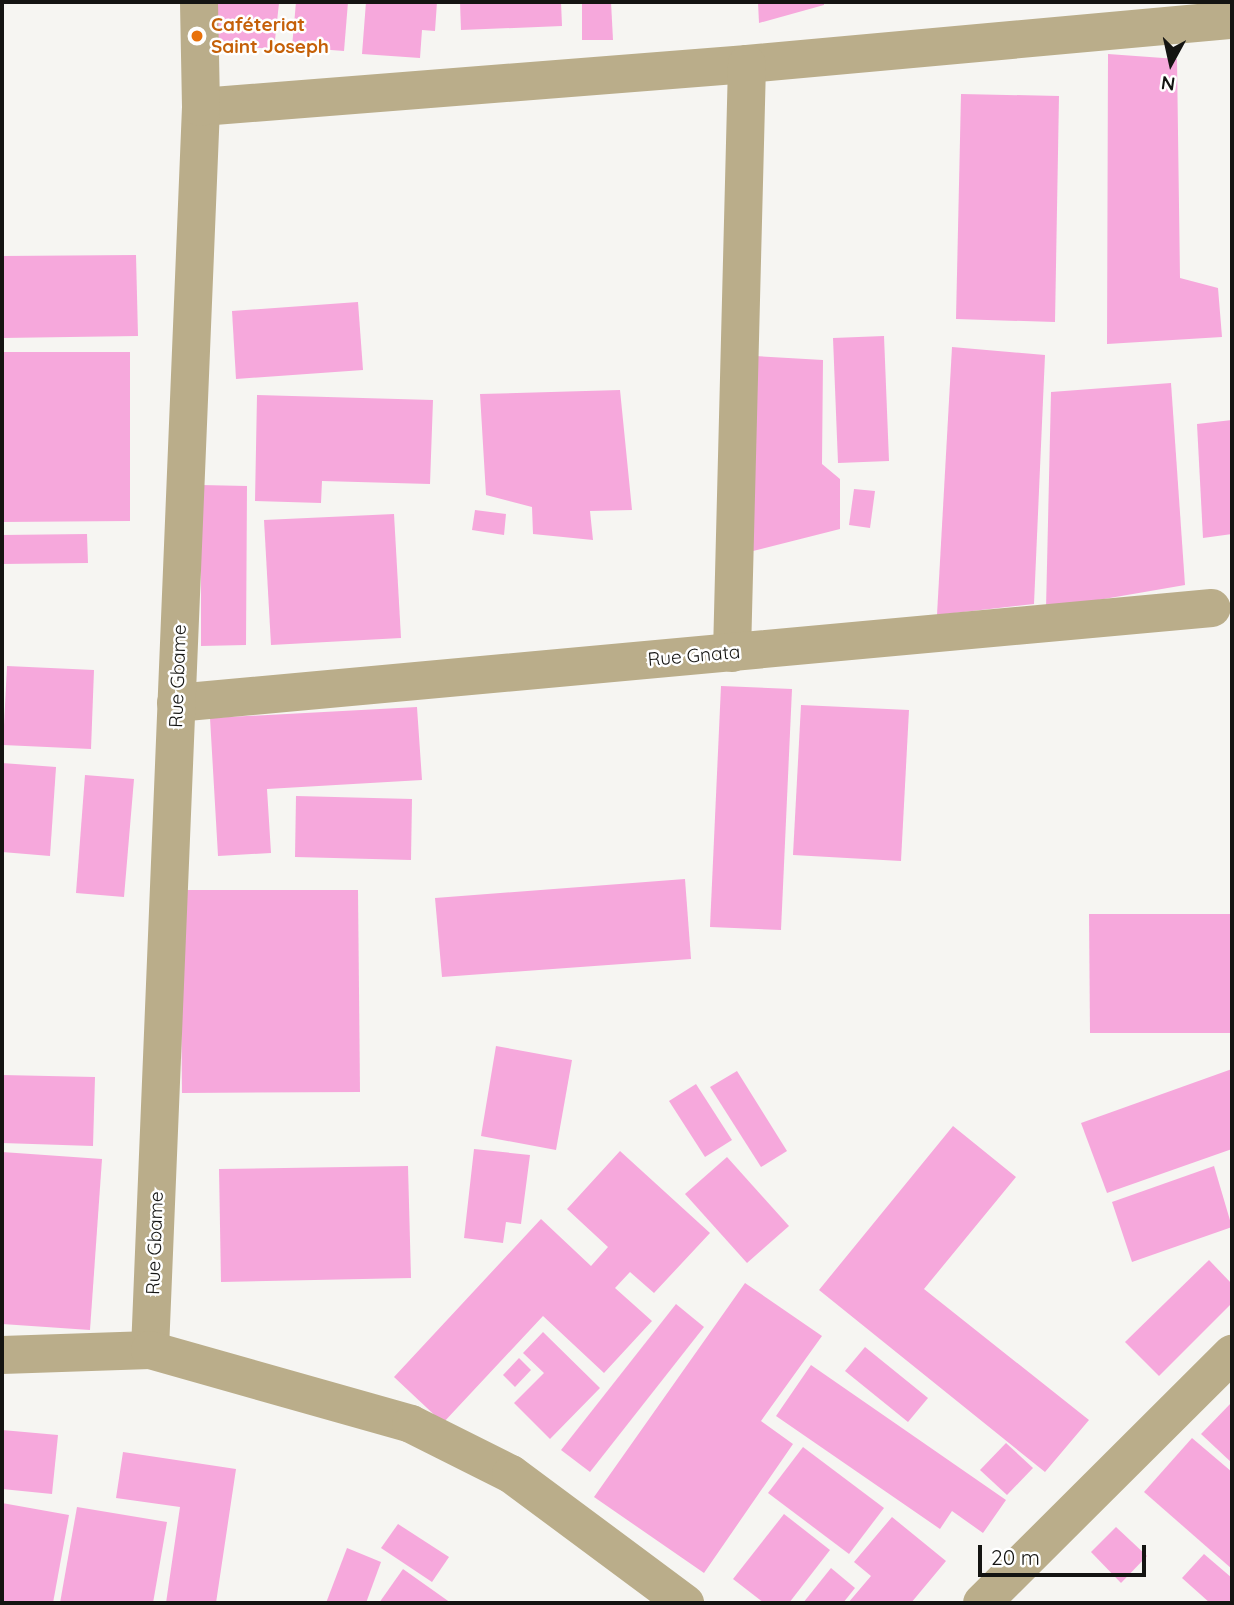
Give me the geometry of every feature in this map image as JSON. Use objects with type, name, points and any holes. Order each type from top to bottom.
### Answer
[{"type":"street","name":"Rue Gbame","points":[[150,1350],[201,107],[199,2]]},
{"type":"street","points":[[201,107],[747,64],[1232,20]]},
{"type":"street","points":[[732,653],[747,64]]},
{"type":"street","name":"Rue Gnata","points":[[176,703],[1212,608]]},
{"type":"street","points":[[2,1355],[150,1350],[411,1424],[511,1474],[685,1603]]},
{"type":"street","points":[[982,1603],[1232,1353]]},
{"type":"building","points":[[216,2],[279,3],[274,49],[212,44]]},
{"type":"building","points":[[296,2],[348,2],[344,51],[292,47]]},
{"type":"building","points":[[366,2],[437,2],[435,31],[422,30],[420,58],[362,54]]},
{"type":"building","points":[[460,2],[561,2],[562,26],[461,30]]},
{"type":"building","points":[[582,2],[611,2],[613,40],[582,40]]},
{"type":"building","points":[[758,2],[824,2],[824,5],[759,23]]},
{"type":"building","points":[[1108,54],[1177,59],[1180,278],[1218,288],[1222,337],[1107,344]]},
{"type":"building","points":[[961,94],[1059,96],[1055,322],[956,319]]},
{"type":"building","points":[[136,255],[138,336],[2,338],[2,256]]},
{"type":"building","points":[[358,302],[363,370],[236,379],[232,311]]},
{"type":"building","points":[[884,336],[889,461],[838,463],[833,338]]},
{"type":"building","points":[[952,347],[1045,355],[1034,604],[937,615]]},
{"type":"building","points":[[2,352],[130,352],[130,521],[2,522]]},
{"type":"building","points":[[754,356],[823,360],[822,464],[840,479],[840,529],[745,553]]},
{"type":"building","points":[[1171,383],[1185,585],[1046,609],[1051,392]]},
{"type":"building","points":[[620,390],[632,510],[590,511],[593,540],[533,534],[532,507],[486,495],[480,394]]},
{"type":"building","points":[[257,395],[433,400],[430,484],[322,481],[321,503],[255,501]]},
{"type":"building","points":[[1232,420],[1232,534],[1203,538],[1197,424]]},
{"type":"building","points":[[201,485],[247,486],[246,645],[201,646]]},
{"type":"building","points":[[854,489],[875,491],[870,528],[849,525]]},
{"type":"building","points":[[475,510],[506,514],[504,535],[472,530]]},
{"type":"building","points":[[394,514],[401,638],[271,645],[264,520]]},
{"type":"building","points":[[87,534],[88,563],[2,564],[2,535]]},
{"type":"building","points":[[7,666],[94,670],[91,749],[3,745]]},
{"type":"building","points":[[721,686],[792,689],[781,930],[710,927]]},
{"type":"building","points":[[801,705],[909,710],[901,861],[793,855]]},
{"type":"building","points":[[417,707],[422,780],[267,789],[271,853],[218,856],[210,718]]},
{"type":"building","points":[[2,763],[56,767],[50,856],[2,852]]},
{"type":"building","points":[[85,775],[134,779],[124,897],[76,893]]},
{"type":"building","points":[[296,796],[412,799],[411,860],[295,857]]},
{"type":"building","points":[[685,879],[691,959],[442,977],[435,898]]},
{"type":"building","points":[[180,890],[358,890],[360,1092],[182,1093]]},
{"type":"building","points":[[1089,914],[1232,914],[1232,1033],[1090,1033]]},
{"type":"building","points":[[496,1046],[572,1060],[556,1150],[481,1136]]},
{"type":"building","points":[[1232,1069],[1232,1149],[1107,1193],[1081,1123]]},
{"type":"building","points":[[737,1071],[787,1151],[761,1167],[710,1087]]},
{"type":"building","points":[[2,1075],[95,1077],[93,1146],[2,1143]]},
{"type":"building","points":[[696,1084],[732,1140],[705,1157],[669,1101]]},
{"type":"building","points":[[953,1126],[1016,1177],[924,1289],[1089,1420],[1045,1472],[819,1290]]},
{"type":"building","points":[[474,1149],[530,1155],[521,1224],[506,1222],[503,1243],[464,1238]]},
{"type":"building","points":[[620,1151],[710,1233],[654,1293],[630,1272],[615,1288],[652,1321],[604,1373],[543,1316],[443,1423],[394,1377],[541,1219],[591,1266],[608,1247],[567,1209]]},
{"type":"building","points":[[2,1152],[102,1159],[90,1330],[2,1324]]},
{"type":"building","points":[[727,1157],[789,1226],[747,1263],[685,1194]]},
{"type":"building","points":[[408,1166],[411,1278],[221,1282],[219,1169]]},
{"type":"building","points":[[1214,1166],[1232,1227],[1132,1262],[1112,1202]]},
{"type":"building","points":[[1209,1260],[1232,1284],[1232,1303],[1159,1376],[1125,1342]]},
{"type":"building","points":[[745,1283],[822,1336],[761,1421],[793,1444],[704,1573],[594,1497]]},
{"type":"building","points":[[676,1304],[704,1327],[590,1472],[561,1450]]},
{"type":"building","points":[[543,1332],[600,1388],[550,1439],[514,1403],[544,1373],[523,1353]]},
{"type":"building","points":[[865,1347],[928,1398],[908,1422],[845,1371]]},
{"type":"building","points":[[519,1358],[531,1370],[515,1387],[503,1375]]},
{"type":"building","points":[[811,1365],[1006,1500],[983,1533],[952,1511],[940,1529],[776,1416]]},
{"type":"building","points":[[1232,1402],[1232,1463],[1201,1434]]},
{"type":"building","points":[[2,1430],[58,1435],[52,1494],[2,1489]]},
{"type":"building","points":[[1192,1438],[1232,1472],[1232,1569],[1144,1492]]},
{"type":"building","points":[[1006,1443],[1033,1468],[1007,1495],[980,1470]]},
{"type":"building","points":[[803,1447],[884,1508],[849,1554],[768,1493]]},
{"type":"building","points":[[123,1452],[236,1469],[216,1603],[166,1603],[180,1507],[116,1498]]},
{"type":"building","points":[[2,1503],[69,1515],[53,1603],[2,1603]]},
{"type":"building","points":[[77,1507],[167,1522],[153,1603],[60,1603]]},
{"type":"building","points":[[784,1514],[830,1550],[789,1603],[764,1603],[733,1579]]},
{"type":"building","points":[[892,1517],[946,1561],[911,1603],[848,1603],[871,1576],[854,1562]]},
{"type":"building","points":[[398,1524],[449,1557],[432,1582],[381,1548]]},
{"type":"building","points":[[1116,1527],[1147,1556],[1121,1583],[1091,1552]]},
{"type":"building","points":[[347,1548],[381,1562],[366,1603],[326,1603]]},
{"type":"building","points":[[1204,1554],[1232,1578],[1232,1603],[1210,1603],[1182,1578]]},
{"type":"building","points":[[831,1568],[855,1588],[843,1603],[803,1603]]},
{"type":"building","points":[[403,1569],[451,1603],[379,1603]]},
{"type":"place","name":"Caféteriat Saint Joseph","points":[[197,36]]}]
